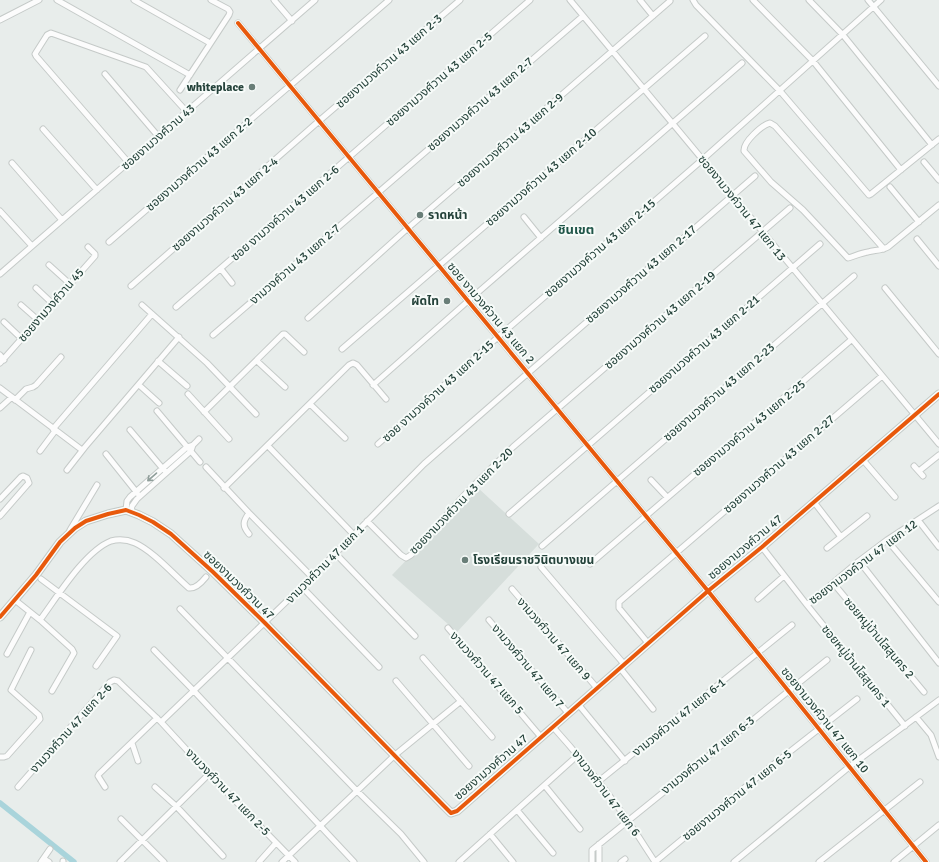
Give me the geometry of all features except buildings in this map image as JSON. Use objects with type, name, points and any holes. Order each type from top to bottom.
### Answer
[{"type":"street","points":[[0,20],[39,0]]},
{"type":"street","points":[[57,0],[190,75]]},
{"type":"street","points":[[134,0],[210,43]]},
{"type":"street","points":[[180,90],[230,12],[228,9],[211,0]]},
{"type":"street","points":[[274,0],[292,20]]},
{"type":"street","name":"ซอยงามวงศ์วาน 43","points":[[0,274],[315,0]]},
{"type":"street","name":"ซอยงามวงศ์วาน 43 แยก 2-2","points":[[109,242],[388,0]]},
{"type":"street","name":"ซอยงามวงค์วาน 43 แยก 2-3","points":[[319,121],[460,0]]},
{"type":"street","name":"ซอยงามวงศ์วาน 43 แยก 2-5","points":[[349,157],[530,0]]},
{"type":"street","name":"ซอยงามวงค์วาน 47 แยก 13","points":[[570,0],[851,340],[939,444]]},
{"type":"street","points":[[640,0],[653,16]]},
{"type":"street","points":[[693,0],[696,5],[780,91],[869,195],[939,139]]},
{"type":"street","points":[[753,0],[813,62],[901,170]]},
{"type":"street","points":[[810,0],[843,35],[932,145]]},
{"type":"street","points":[[868,0],[939,86]]},
{"type":"street","name":"ซอยงามวงค์วาน 43 แยก 2-15","points":[[498,337],[702,160],[881,0]]},
{"type":"street","name":"ซอยงามวงศ์วาน 43 แยก 2-9","points":[[308,318],[408,228],[670,1]]},
{"type":"street","name":"ซอยงามวงศ์วาน 43 แยก 2-7","points":[[378,192],[583,16]]},
{"type":"street","name":"ซอย งามวงค์วาน 43 แยก 2","points":[[238,23],[708,591]]},
{"type":"street","points":[[128,162],[36,57],[35,54],[47,35],[51,33],[150,69],[187,112]]},
{"type":"street","name":"ซอยงามวงค์วาน 43 แยก 2-10","points":[[342,349],[705,36]]},
{"type":"street","points":[[373,385],[742,64]]},
{"type":"street","points":[[105,74],[158,136]]},
{"type":"street","name":"ซอยงามวงค์วาน 43 แยก 2-4","points":[[131,286],[319,121]]},
{"type":"street","points":[[884,249],[775,126],[769,122],[744,145],[744,151],[771,182],[803,210],[848,258],[867,252],[884,249],[939,205]]},
{"type":"street","points":[[43,129],[97,190]]},
{"type":"street","name":"ซอย งามวงค์วาน 43 แยก 2-6","points":[[176,307],[349,157]]},
{"type":"street","points":[[924,162],[939,180]]},
{"type":"street","points":[[12,163],[62,220]]},
{"type":"street","name":"ซอยงามวงศ์วาน 43 แยก 2-17","points":[[367,521],[424,464],[755,176]]},
{"type":"street","points":[[890,187],[919,222]]},
{"type":"street","name":"งามวงศ์วาน 43 แยก 2-7","points":[[213,335],[378,192]]},
{"type":"street","name":"ซอยงามวงศ์วาน 43 แยก 2-19","points":[[558,409],[790,208]]},
{"type":"street","points":[[0,211],[32,246]]},
{"type":"street","points":[[524,217],[541,238]]},
{"type":"street","points":[[917,239],[939,266]]},
{"type":"street","name":"ซอยงามวงศ์วาน 43 แยก 2-21","points":[[509,514],[820,244]]},
{"type":"street","name":"ซอยงามวงศ์วาน 45","points":[[2,362],[95,256],[95,254],[88,247]]},
{"type":"street","points":[[49,265],[70,284]]},
{"type":"street","name":"ซอย งามวงค์วาน 43 แยก 2-6","points":[[221,269],[232,283]]},
{"type":"street","name":"ซอยงามวงศ์วาน 43 แยก 2-23","points":[[542,546],[854,276]]},
{"type":"street","points":[[36,288],[53,304]]},
{"type":"street","points":[[885,288],[939,354]]},
{"type":"street","points":[[20,305],[38,320]]},
{"type":"street","points":[[142,305],[207,363],[231,386],[256,414]]},
{"type":"street","points":[[40,451],[54,430],[152,314]]},
{"type":"street","points":[[4,322],[22,339]]},
{"type":"street","points":[[204,412],[284,334],[304,352]]},
{"type":"street","points":[[67,470],[82,450],[179,337]]},
{"type":"street","name":"ซอย งามวงค์วาน 43 แยก 2-15","points":[[378,444],[498,337]]},
{"type":"street","name":"ซอยงามวงค์วาน 43 แยก 2-25","points":[[590,564],[851,340]]},
{"type":"street","points":[[0,355],[2,362]]},
{"type":"street","points":[[0,408],[26,389],[36,385],[61,357]]},
{"type":"street","points":[[257,361],[285,386]]},
{"type":"street","points":[[158,362],[187,386]]},
{"type":"street","points":[[224,488],[351,364],[357,365],[386,399]]},
{"type":"street","name":"ซอยงามวงศ์วาน 43 แยก 2-27","points":[[648,643],[619,608],[618,602],[882,376]]},
{"type":"street","points":[[139,385],[159,403]]},
{"type":"street","points":[[0,388],[82,450]]},
{"type":"street","points":[[188,394],[229,438]]},
{"type":"street","name":"ซอยงามวงศ์วาน 47","points":[[128,511],[154,522],[171,534],[213,572],[451,813],[457,811],[708,591],[762,547],[939,394]]},
{"type":"street","points":[[310,404],[345,438]]},
{"type":"street","name":"ซอยงามวงศ์วาน 43 แยก 2-20","points":[[367,521],[401,556],[406,558],[411,555],[468,491],[513,447],[558,409]]},
{"type":"street","points":[[157,411],[200,462]]},
{"type":"street","points":[[130,430],[166,473]]},
{"type":"street","points":[[67,535],[86,521],[108,514],[128,511],[134,502],[166,473],[199,439]]},
{"type":"street","points":[[268,446],[354,535]]},
{"type":"street","points":[[128,511],[127,501],[136,491],[162,468],[189,449]]},
{"type":"street","points":[[106,454],[140,496]]},
{"type":"street","points":[[919,471],[939,455]]},
{"type":"street","points":[[863,460],[895,497]]},
{"type":"street","points":[[914,466],[923,476]]},
{"type":"street","points":[[206,467],[224,488],[312,577]]},
{"type":"street","points":[[0,499],[21,477],[25,476],[27,478],[29,483],[0,516]]},
{"type":"street","points":[[652,480],[667,497]]},
{"type":"street","points":[[0,617],[67,535],[97,485]]},
{"type":"street","points":[[814,502],[841,537]]},
{"type":"street","name":"ซอยงามวงค์วาน 47 แยก 12","points":[[762,547],[807,605],[834,584],[858,561],[939,506]]},
{"type":"street","points":[[249,513],[243,523],[249,534]]},
{"type":"street","points":[[827,548],[867,516]]},
{"type":"street","points":[[918,520],[939,547]]},
{"type":"street","name":"งามวงศ์วาน 47 แยก 1","points":[[105,787],[98,776],[132,743],[194,691],[336,554],[367,521]]},
{"type":"street","points":[[40,620],[75,572],[91,555],[104,545],[113,541],[125,540],[135,543],[148,551],[189,588],[192,589],[196,587],[206,577]]},
{"type":"street","points":[[888,540],[939,602]]},
{"type":"street","points":[[336,554],[415,636]]},
{"type":"street","points":[[858,561],[939,663]]},
{"type":"street","points":[[541,567],[622,666],[653,709]]},
{"type":"street","points":[[758,599],[784,576]]},
{"type":"street","points":[[41,579],[117,636],[96,666]]},
{"type":"street","name":"ซอยหมู่บ้านโสสุนคร 2","points":[[834,584],[924,692]]},
{"type":"street","points":[[302,587],[379,666]]},
{"type":"street","name":"งามวงศ์วาน 47 แยก 9","points":[[512,589],[597,688]]},
{"type":"street","name":"ซอยงามวงค์วาน 47 แยก 10","points":[[708,591],[926,862]]},
{"type":"street","points":[[15,600],[40,620],[74,653],[52,691]]},
{"type":"street","name":"ซอยหมู่บ้านโสสุนคร 1","points":[[807,605],[905,726]]},
{"type":"street","points":[[180,609],[357,791],[401,834],[424,862]]},
{"type":"street","points":[[7,654],[30,612]]},
{"type":"street","name":"งามวงศ์วาน 47 แยก 7","points":[[489,620],[568,713]]},
{"type":"street","name":"งามวงศ์วาน 47 แยก 6-1","points":[[599,781],[792,625]]},
{"type":"street","name":"งามวงศ์วาน 47 แยก 5","points":[[448,628],[541,737]]},
{"type":"street","points":[[0,756],[7,756],[40,719],[39,715],[11,690],[31,650]]},
{"type":"street","points":[[154,650],[354,862]]},
{"type":"street","points":[[423,658],[492,737]]},
{"type":"street","name":"งามวงศ์วาน 47 แยก 6-3","points":[[599,844],[827,660]]},
{"type":"street","name":"งามวงศ์วาน 47 แยก 2-6","points":[[18,787],[110,682],[114,680],[118,681],[159,720]]},
{"type":"street","points":[[396,682],[469,766]]},
{"type":"street","name":"ซอยงามวงศ์วาน 47 แยก 6-5","points":[[655,862],[818,728],[858,699]]},
{"type":"street","points":[[734,862],[850,767],[939,700]]},
{"type":"street","points":[[282,862],[395,755],[461,701]]},
{"type":"street","points":[[578,704],[625,760]]},
{"type":"street","points":[[916,717],[931,735],[939,757]]},
{"type":"street","name":"งามวงศ์วาน 47 แยก 2-5","points":[[159,720],[294,862]]},
{"type":"street","name":"งามวงศ์วาน 47 แยก 6","points":[[553,727],[599,781],[655,862]]},
{"type":"street","points":[[132,743],[138,760]]},
{"type":"street","points":[[461,861],[578,755]]},
{"type":"street","points":[[120,862],[209,774]]},
{"type":"street","points":[[820,862],[920,782]]},
{"type":"street","points":[[544,786],[580,829]]},
{"type":"street","points":[[155,787],[176,806],[223,856]]},
{"type":"street","points":[[517,810],[553,853]]},
{"type":"street","points":[[121,819],[164,862]]},
{"type":"street","points":[[894,862],[939,825]]},
{"type":"street","points":[[490,834],[513,862]]},
{"type":"street","points":[[259,862],[276,843]]},
{"type":"street","points":[[592,862],[592,850],[599,844]]},
{"type":"street","points":[[599,844],[599,862]]},
{"type":"street","points":[[49,862],[42,860],[50,848]]},
{"type":"shaded area","name":"โรงเรียนราชวินิตบางเขน","points":[[477,487],[539,544],[457,632],[392,575]]},
{"type":"waterway","points":[[0,803],[74,862]]},
{"type":"cycle path","points":[[238,23],[708,591],[926,862]]},
{"type":"cycle path","points":[[0,617],[36,575],[60,542],[75,528],[86,521],[126,510],[139,515],[171,534],[213,572],[451,813],[457,811],[708,591],[762,547],[939,394]]},
{"type":"place","name":"whiteplace","points":[[252,87]]},
{"type":"place","name":"ราดหน้า","points":[[420,215]]},
{"type":"place","name":"ผัดไท","points":[[447,301]]},
{"type":"place","name":"โรงเรียนราชวินิตบางเขน","points":[[465,560]]},
{"type":"district","name":"ชินเขต","points":[[576,229]]}]
